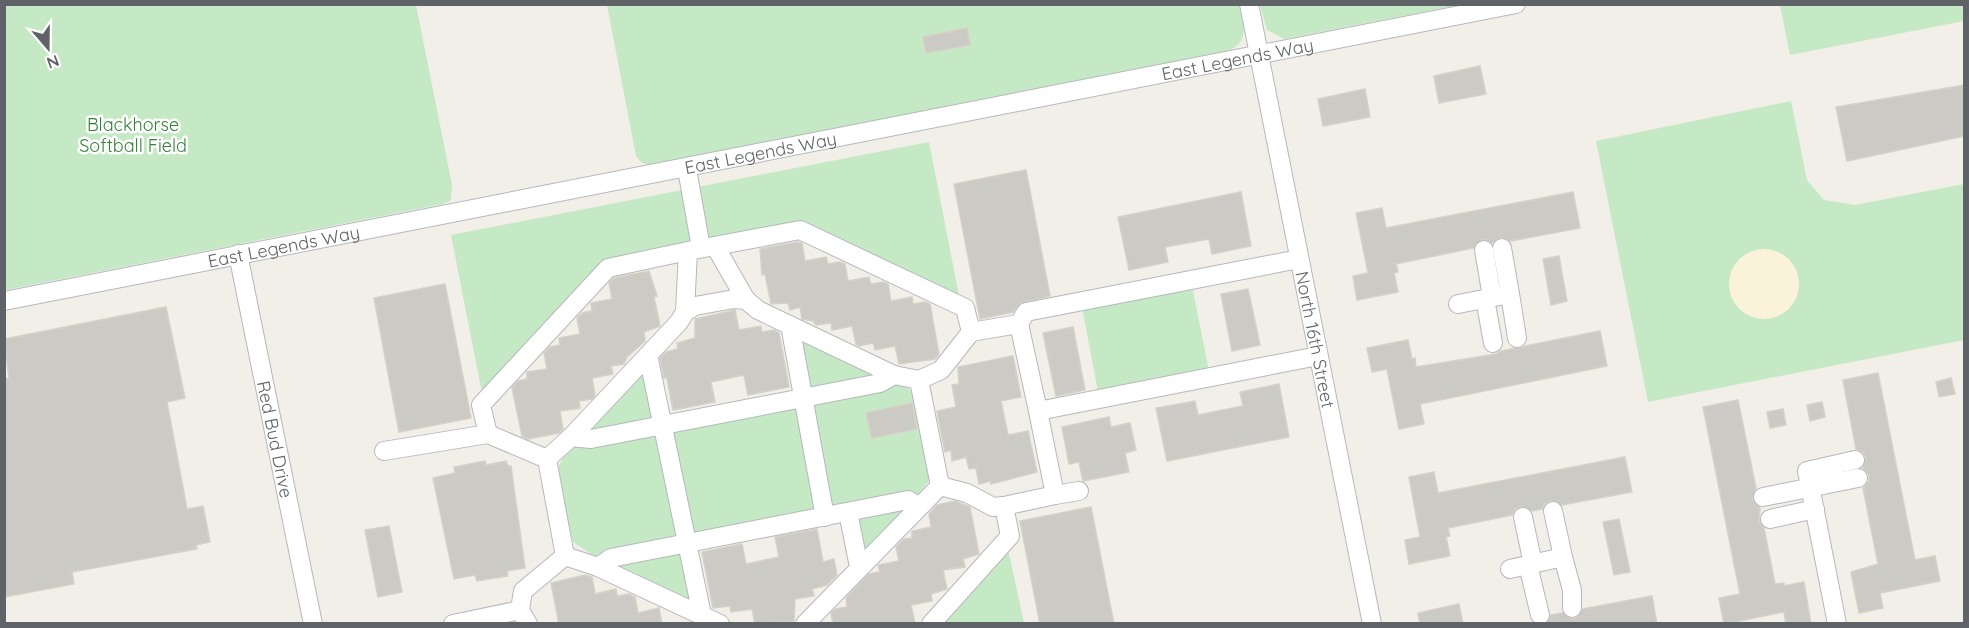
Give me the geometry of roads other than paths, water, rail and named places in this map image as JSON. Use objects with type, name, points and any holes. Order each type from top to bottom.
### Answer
[{"type":"street","name":"North 16th Street","points":[[1249,4],[1372,624]]},
{"type":"street","name":"East Legends Way","points":[[4,301],[687,169],[1516,4]]},
{"type":"street","points":[[547,459],[571,437],[679,322],[685,312],[701,248],[687,169]]},
{"type":"street","points":[[488,434],[481,405],[608,268],[701,248],[800,230],[965,308],[971,332]]},
{"type":"street","points":[[701,248],[746,300],[758,310],[894,375],[918,380],[941,370],[971,332],[1019,324]]},
{"type":"street","points":[[1493,343],[1489,298],[1493,249],[1510,294],[1517,338]]},
{"type":"street","name":"Red Bud Drive","points":[[238,254],[313,624]]},
{"type":"street","points":[[1055,495],[1019,324],[1026,312],[1077,300],[1299,259]]},
{"type":"street","points":[[1458,304],[1510,294]]},
{"type":"street","points":[[685,312],[695,306],[746,300]]},
{"type":"street","points":[[790,325],[825,517]]},
{"type":"street","points":[[648,355],[702,615]]},
{"type":"street","points":[[1038,411],[1318,356]]},
{"type":"street","points":[[571,437],[591,438],[804,398],[880,383],[894,375]]},
{"type":"street","points":[[918,380],[940,486]]},
{"type":"street","points":[[384,451],[488,434],[547,459]]},
{"type":"street","points":[[547,459],[565,556]]},
{"type":"street","points":[[1837,624],[1807,471],[1856,469]]},
{"type":"street","points":[[805,624],[940,486]]},
{"type":"street","points":[[940,486],[967,493],[993,507],[1079,491]]},
{"type":"street","points":[[1763,497],[1811,487]]},
{"type":"street","points":[[598,567],[610,558],[908,500],[918,506]]},
{"type":"street","points":[[930,624],[1010,536],[1004,506]]},
{"type":"street","points":[[1770,519],[1815,509]]},
{"type":"street","points":[[1553,511],[1572,590],[1572,608]]},
{"type":"street","points":[[848,512],[859,567]]},
{"type":"street","points":[[1523,517],[1524,566],[1540,615]]},
{"type":"street","points":[[565,556],[598,567],[720,624]]},
{"type":"street","points":[[453,624],[524,617],[523,591],[565,556]]},
{"type":"street","points":[[1524,566],[1563,557]]},
{"type":"park label","name":"Blackhorse Softball Field","points":[[133,134]]}]
